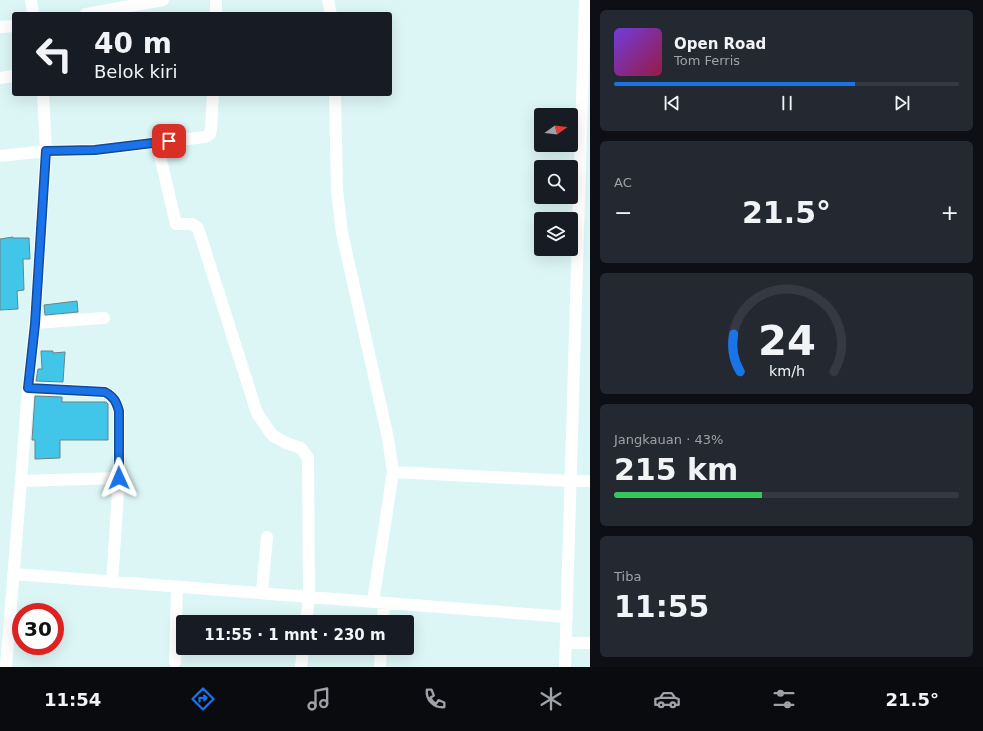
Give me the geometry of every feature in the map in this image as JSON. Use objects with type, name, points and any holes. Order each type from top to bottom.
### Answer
[{"type":"street","points":[[31,0],[33,12]]},
{"type":"street","points":[[97,12],[163,0]]},
{"type":"street","points":[[216,0],[216,12]]},
{"type":"street","points":[[328,0],[330,12]]},
{"type":"street","points":[[566,667],[585,0]]},
{"type":"street","points":[[0,27],[12,26]]},
{"type":"street","points":[[0,78],[12,76]]},
{"type":"street","points":[[6,667],[22,481],[28,388],[35,324],[46,151],[43,96]]},
{"type":"street","points":[[0,156],[46,151],[95,150],[205,137],[210,134],[211,129],[213,96]]},
{"type":"street","points":[[335,96],[337,190],[342,234],[386,430],[393,472],[378,603],[381,615]]},
{"type":"street","points":[[157,142],[176,224],[192,224],[198,228],[257,413],[272,435],[286,443],[301,448],[308,458],[309,598],[307,615]]},
{"type":"street","points":[[35,324],[104,318]]},
{"type":"street","points":[[28,388],[105,392],[116,401],[119,411],[119,478],[112,582]]},
{"type":"street","points":[[393,472],[590,481]]},
{"type":"street","points":[[22,481],[119,478]]},
{"type":"street","points":[[262,593],[267,537]]},
{"type":"street","points":[[14,574],[567,618]]},
{"type":"street","points":[[175,662],[177,587]]},
{"type":"street","points":[[566,643],[590,643]]},
{"type":"street","points":[[301,667],[302,655]]},
{"type":"street","points":[[380,667],[381,655]]},
{"type":"building","points":[[13,237],[29,238],[30,259],[23,259],[24,290],[17,291],[18,309],[0,310],[0,239]]},
{"type":"building","points":[[77,301],[78,312],[45,315],[44,305]]},
{"type":"building","points":[[41,351],[53,351],[53,353],[65,352],[63,382],[36,381],[38,369],[42,369]]},
{"type":"building","points":[[35,396],[62,397],[62,402],[106,402],[108,404],[108,440],[60,440],[60,458],[35,459],[35,440],[32,440]]},
{"type":"route","points":[[119,478],[119,411],[113,397],[105,392],[28,388],[35,324],[46,151],[95,150],[169,141]]}]
